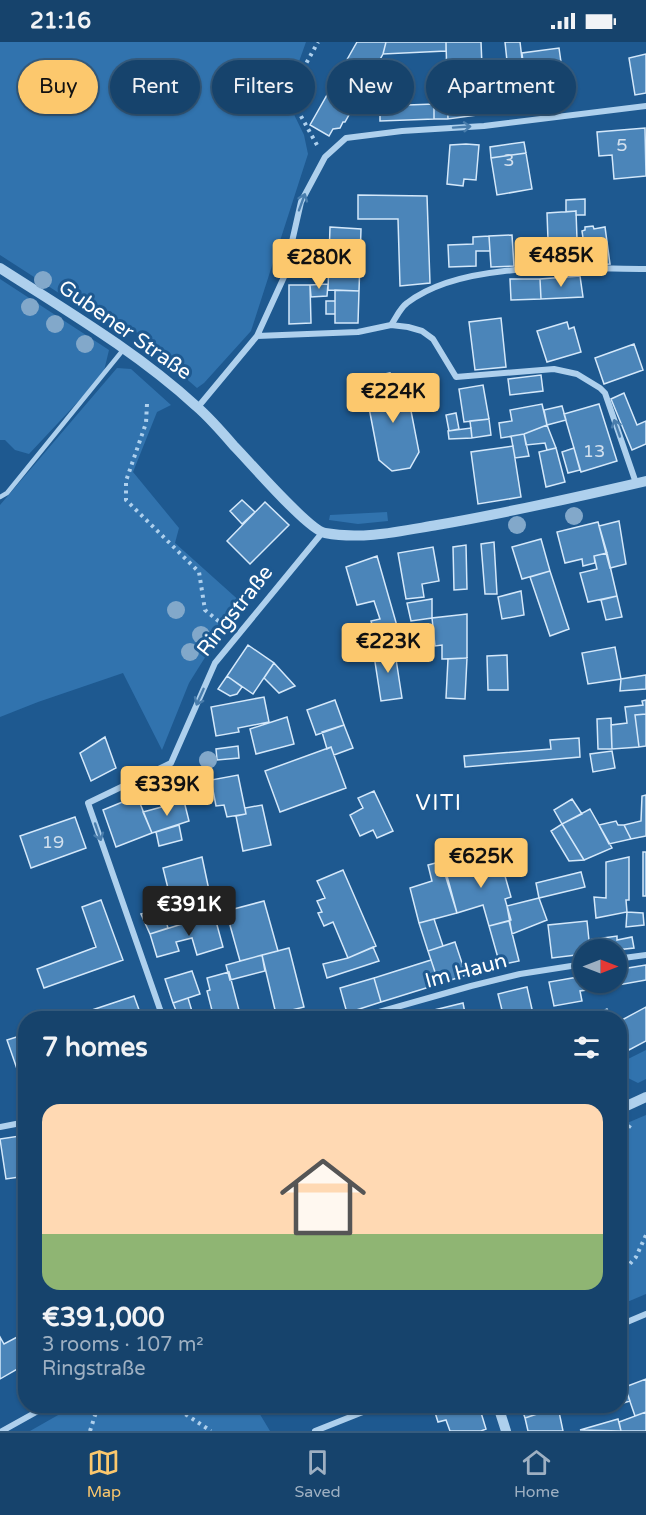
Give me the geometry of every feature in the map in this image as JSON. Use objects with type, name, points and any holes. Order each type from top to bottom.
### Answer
[{"type":"street","points":[[198,407],[257,336],[284,277],[301,202],[325,157],[346,138],[402,131],[484,126],[646,106]]},
{"type":"street","name":"Gubener Straße","points":[[0,268],[124,348],[198,407],[280,495],[322,533]]},
{"type":"street","points":[[391,325],[405,304],[426,291],[451,281],[506,270],[646,269]]},
{"type":"street","points":[[257,336],[358,332],[391,325],[422,331],[433,339],[456,377],[554,369],[577,374],[605,393],[641,482],[477,518],[393,533],[350,536],[322,533]]},
{"type":"street","name":"Ringstraße","points":[[161,1011],[88,803],[171,763],[215,663],[322,533]]},
{"type":"street","points":[[627,958],[646,955]]},
{"type":"street","name":"Im Haun","points":[[383,1011],[481,983],[573,966]]},
{"type":"street","points":[[627,1106],[646,1097]]},
{"type":"street","points":[[0,1127],[18,1124]]},
{"type":"street","points":[[627,1322],[646,1314]]},
{"type":"street","points":[[2,1431],[34,1413]]},
{"type":"street","points":[[315,1431],[360,1413]]},
{"type":"street","points":[[500,1413],[506,1431]]},
{"type":"lane","points":[[0,497],[6,493],[124,348]]},
{"type":"path","points":[[318,42],[297,80],[297,109],[325,157]]},
{"type":"path","points":[[147,404],[146,423],[126,481],[126,500],[199,572],[205,610],[236,637]]},
{"type":"path","points":[[627,1126],[632,1122]]},
{"type":"path","points":[[627,1267],[636,1257],[646,1235]]},
{"type":"path","points":[[90,1431],[96,1413]]},
{"type":"path","points":[[184,1413],[211,1431]]},
{"type":"shaded area","points":[[0,42],[306,42],[300,60],[212,60],[212,114],[294,114],[304,135],[308,154],[251,331],[197,388],[137,332],[113,328],[0,255]]},
{"type":"shaded area","points":[[0,279],[109,350],[103,375],[29,454],[15,450],[5,440],[0,440]]},
{"type":"shaded area","points":[[117,368],[131,369],[171,405],[157,412],[133,472],[179,528],[175,543],[243,604],[219,635],[189,683],[162,750],[123,673],[0,717],[0,505]]},
{"type":"shaded area","points":[[387,512],[388,521],[358,524],[329,520],[330,515]]},
{"type":"shaded area","points":[[646,1050],[646,1079],[638,1083],[627,1078],[627,1060]]},
{"type":"shaded area","points":[[646,1115],[646,1294],[627,1302],[627,1123]]},
{"type":"shaded area","points":[[62,1413],[259,1413],[270,1431],[30,1431]]},
{"type":"building","points":[[357,42],[386,42],[380,60],[347,60]]},
{"type":"building","points":[[386,42],[446,42],[446,51],[383,54]]},
{"type":"building","points":[[446,42],[481,42],[482,60],[446,60]]},
{"type":"building","points":[[505,42],[520,42],[522,59],[507,60]]},
{"type":"building","points":[[559,48],[561,60],[523,60],[522,53]]},
{"type":"building","points":[[646,54],[646,93],[635,95],[629,58]]},
{"type":"building","points":[[327,95],[327,114],[349,114],[340,128],[333,129],[329,136],[310,125]]},
{"type":"building","points":[[426,104],[426,114],[434,114],[434,119],[380,121],[380,114],[414,114],[414,105]]},
{"type":"building","points":[[434,114],[448,114],[448,119],[434,119]]},
{"type":"building","points":[[448,114],[484,114],[448,119]]},
{"type":"building","points":[[645,128],[646,176],[614,179],[612,155],[599,156],[597,132]]},
{"type":"building","points":[[524,142],[526,153],[491,158],[490,147]]},
{"type":"building","points":[[450,145],[479,145],[476,180],[464,179],[463,186],[447,184]]},
{"type":"building","points":[[526,153],[532,189],[497,195],[491,158]]},
{"type":"building","points":[[358,195],[427,196],[430,283],[400,286],[398,219],[358,219]]},
{"type":"building","points":[[585,199],[585,215],[576,215],[576,211],[566,212],[566,200]]},
{"type":"building","points":[[576,211],[577,239],[548,240],[547,213]]},
{"type":"building","points":[[593,226],[594,229],[605,227],[610,264],[587,265],[582,231],[585,227]]},
{"type":"building","points":[[330,227],[361,229],[359,291],[328,290]]},
{"type":"building","points":[[512,235],[514,266],[491,267],[489,236]]},
{"type":"building","points":[[489,236],[490,251],[476,251],[476,266],[449,267],[448,245],[473,244],[473,237]]},
{"type":"building","points":[[580,276],[583,297],[541,299],[540,279]]},
{"type":"building","points":[[510,279],[540,279],[541,299],[511,300]]},
{"type":"building","points":[[328,284],[327,296],[311,297],[310,285]]},
{"type":"building","points":[[289,285],[310,285],[311,323],[289,324]]},
{"type":"building","points":[[335,290],[359,291],[358,323],[335,323]]},
{"type":"building","points":[[326,301],[335,301],[335,314],[326,314]]},
{"type":"building","points":[[501,318],[506,367],[475,370],[469,322]]},
{"type":"building","points":[[567,322],[569,329],[574,327],[581,352],[547,362],[537,331]]},
{"type":"building","points":[[634,344],[643,370],[604,384],[595,358]]},
{"type":"building","points":[[390,373],[393,387],[406,385],[419,452],[410,468],[392,471],[379,460],[366,392],[377,390],[375,376]]},
{"type":"building","points":[[541,375],[543,391],[510,395],[508,379]]},
{"type":"building","points":[[483,385],[489,419],[464,422],[459,389]]},
{"type":"building","points":[[624,393],[637,425],[646,421],[646,444],[632,450],[611,399]]},
{"type":"building","points":[[542,404],[547,425],[524,434],[501,438],[499,423],[512,421],[510,410]]},
{"type":"building","points":[[599,404],[617,461],[581,472],[564,414]]},
{"type":"building","points":[[562,406],[566,420],[547,425],[544,410]]},
{"type":"building","points":[[456,413],[459,429],[449,431],[446,415]]},
{"type":"building","points":[[489,419],[491,435],[472,438],[470,421]]},
{"type":"building","points":[[547,425],[556,448],[547,450],[545,443],[526,445],[524,434]]},
{"type":"building","points":[[471,428],[472,438],[449,439],[448,431]]},
{"type":"building","points":[[524,434],[529,456],[515,458],[511,436]]},
{"type":"building","points":[[513,446],[521,497],[478,504],[471,452]]},
{"type":"building","points":[[556,448],[565,482],[546,487],[539,452]]},
{"type":"building","points":[[574,448],[580,470],[568,473],[562,452]]},
{"type":"building","points":[[242,500],[255,512],[242,524],[230,511]]},
{"type":"building","points":[[265,502],[289,525],[250,564],[227,541]]},
{"type":"building","points":[[619,521],[626,564],[610,568],[599,526]]},
{"type":"building","points":[[598,522],[607,553],[594,556],[595,563],[583,566],[582,559],[565,563],[557,532]]},
{"type":"building","points":[[541,539],[550,571],[522,579],[512,547]]},
{"type":"building","points":[[494,542],[497,594],[485,594],[481,544]]},
{"type":"building","points":[[466,545],[467,589],[454,590],[453,547]]},
{"type":"building","points":[[433,547],[439,581],[422,584],[424,597],[406,599],[398,553]]},
{"type":"building","points":[[607,553],[617,596],[588,602],[580,573],[597,569],[594,556]]},
{"type":"building","points":[[377,556],[399,633],[376,638],[371,621],[380,619],[374,601],[357,605],[346,567]]},
{"type":"building","points":[[550,571],[569,629],[550,636],[530,577]]},
{"type":"building","points":[[521,591],[524,615],[502,619],[498,597]]},
{"type":"building","points":[[617,596],[622,617],[606,620],[601,600]]},
{"type":"building","points":[[432,599],[432,618],[411,621],[407,603]]},
{"type":"building","points":[[467,614],[467,658],[442,659],[442,645],[435,646],[432,618]]},
{"type":"building","points":[[248,645],[274,663],[253,694],[227,676]]},
{"type":"building","points":[[394,646],[402,698],[381,701],[373,649]]},
{"type":"building","points":[[615,647],[621,679],[588,684],[582,653]]},
{"type":"building","points":[[507,655],[508,690],[488,690],[487,656]]},
{"type":"building","points":[[467,658],[465,699],[446,698],[448,659]]},
{"type":"building","points":[[274,663],[295,686],[279,693],[264,678]]},
{"type":"building","points":[[646,675],[646,689],[620,691],[621,679]]},
{"type":"building","points":[[227,676],[242,687],[237,694],[230,696],[218,689]]},
{"type":"building","points":[[264,697],[269,722],[238,728],[239,732],[216,736],[211,707]]},
{"type":"building","points":[[335,700],[344,725],[316,735],[307,710]]},
{"type":"building","points":[[646,700],[646,714],[635,715],[639,747],[612,749],[611,725],[627,723],[625,707],[643,705],[642,701]]},
{"type":"building","points":[[646,714],[646,746],[639,747],[635,715]]},
{"type":"building","points":[[287,717],[294,744],[256,754],[250,729]]},
{"type":"building","points":[[611,718],[612,749],[598,749],[597,719]]},
{"type":"building","points":[[344,725],[353,748],[334,755],[331,747],[327,749],[322,732]]},
{"type":"building","points":[[105,737],[116,768],[91,781],[80,753]]},
{"type":"building","points":[[579,738],[580,757],[465,767],[464,756],[551,749],[550,740]]},
{"type":"building","points":[[238,746],[239,758],[217,760],[216,749]]},
{"type":"building","points":[[331,747],[346,788],[280,812],[265,771]]},
{"type":"building","points":[[612,751],[615,768],[593,772],[590,754]]},
{"type":"building","points":[[238,775],[246,814],[227,817],[224,805],[216,806],[211,780]]},
{"type":"building","points":[[374,791],[393,831],[377,838],[373,830],[360,836],[350,815],[363,808],[358,798]]},
{"type":"building","points":[[646,795],[646,836],[631,839],[624,825],[641,821],[642,796]]},
{"type":"building","points":[[137,796],[152,833],[116,847],[103,810]]},
{"type":"building","points":[[572,799],[582,814],[562,824],[554,810]]},
{"type":"building","points":[[184,801],[189,821],[152,833],[143,812]]},
{"type":"building","points":[[262,805],[271,845],[243,851],[236,816],[246,814],[245,808]]},
{"type":"building","points":[[590,809],[612,848],[584,860],[562,824]]},
{"type":"building","points":[[75,817],[86,848],[31,868],[20,836]]},
{"type":"building","points":[[616,821],[618,825],[624,825],[631,839],[609,844],[599,825]]},
{"type":"building","points":[[562,824],[584,860],[569,861],[551,831]]},
{"type":"building","points":[[179,825],[182,840],[159,846],[156,832]]},
{"type":"building","points":[[643,852],[646,852],[646,896],[643,896]]},
{"type":"building","points":[[499,855],[511,897],[505,899],[511,920],[489,926],[483,905],[457,913],[444,871]]},
{"type":"building","points":[[202,857],[214,914],[177,925],[163,868]]},
{"type":"building","points":[[629,857],[627,912],[596,918],[594,897],[606,898],[606,862]]},
{"type":"building","points":[[443,861],[457,913],[419,923],[410,888],[432,881],[428,865]]},
{"type":"building","points":[[343,870],[376,946],[348,958],[333,922],[324,926],[318,913],[322,912],[317,901],[325,898],[317,881]]},
{"type":"building","points":[[581,872],[585,887],[539,898],[536,883]]},
{"type":"building","points":[[539,898],[547,920],[512,934],[507,906]]},
{"type":"building","points":[[101,900],[123,960],[44,988],[37,969],[96,947],[82,907]]},
{"type":"building","points":[[264,901],[278,951],[240,961],[226,911]]},
{"type":"building","points":[[163,911],[168,928],[150,934],[141,914],[149,912],[150,916]]},
{"type":"building","points":[[627,912],[643,913],[644,925],[626,927]]},
{"type":"building","points":[[214,914],[223,947],[197,955],[192,938],[176,942],[179,951],[157,957],[150,934]]},
{"type":"building","points":[[434,919],[443,946],[428,951],[419,923]]},
{"type":"building","points":[[509,921],[519,961],[500,965],[489,926]]},
{"type":"building","points":[[587,921],[589,939],[573,939],[573,955],[552,958],[548,925]]},
{"type":"building","points":[[617,936],[617,939],[596,939]]},
{"type":"building","points":[[632,937],[634,948],[627,949],[627,939],[622,939]]},
{"type":"building","points":[[455,942],[466,975],[439,984],[428,951]]},
{"type":"building","points":[[373,947],[379,961],[327,978],[323,964],[348,958]]},
{"type":"building","points":[[289,948],[304,1007],[275,1011],[262,955]]},
{"type":"building","points":[[262,955],[265,971],[230,980],[226,965]]},
{"type":"building","points":[[431,960],[439,984],[381,1002],[374,978]]},
{"type":"building","points":[[646,965],[646,980],[627,983],[627,968]]},
{"type":"building","points":[[192,971],[200,994],[173,1003],[165,979]]},
{"type":"building","points":[[229,972],[239,1011],[212,1011],[207,991],[210,990],[207,978]]},
{"type":"building","points":[[374,978],[381,1002],[346,1011],[340,988]]},
{"type":"building","points":[[573,978],[573,993],[580,993],[582,1001],[554,1006],[549,982]]},
{"type":"building","points":[[527,987],[532,1011],[502,1011],[498,994]]},
{"type":"building","points":[[134,996],[139,1011],[89,1011]]},
{"type":"building","points":[[188,998],[192,1011],[176,1011],[173,1003]]},
{"type":"building","points":[[463,1003],[465,1011],[430,1011]]},
{"type":"building","points":[[646,1007],[646,1041],[629,1050],[627,1046],[627,1017]]},
{"type":"building","points":[[18,1037],[18,1072],[7,1040]]},
{"type":"building","points":[[18,1136],[18,1177],[6,1179],[0,1139]]},
{"type":"building","points":[[0,1337],[4,1344],[18,1337],[18,1369],[0,1379]]},
{"type":"building","points":[[646,1379],[646,1412],[635,1416],[627,1386]]},
{"type":"building","points":[[646,1412],[646,1431],[621,1431],[619,1422]]},
{"type":"building","points":[[435,1413],[481,1413],[486,1429],[450,1431],[446,1420],[438,1422]]},
{"type":"building","points":[[523,1413],[540,1413],[525,1418]]},
{"type":"building","points":[[540,1413],[559,1413],[563,1431],[528,1431],[525,1418]]},
{"type":"building","points":[[618,1419],[621,1431],[580,1430]]},
{"type":"district","name":"VITI","points":[[439,803]]}]
